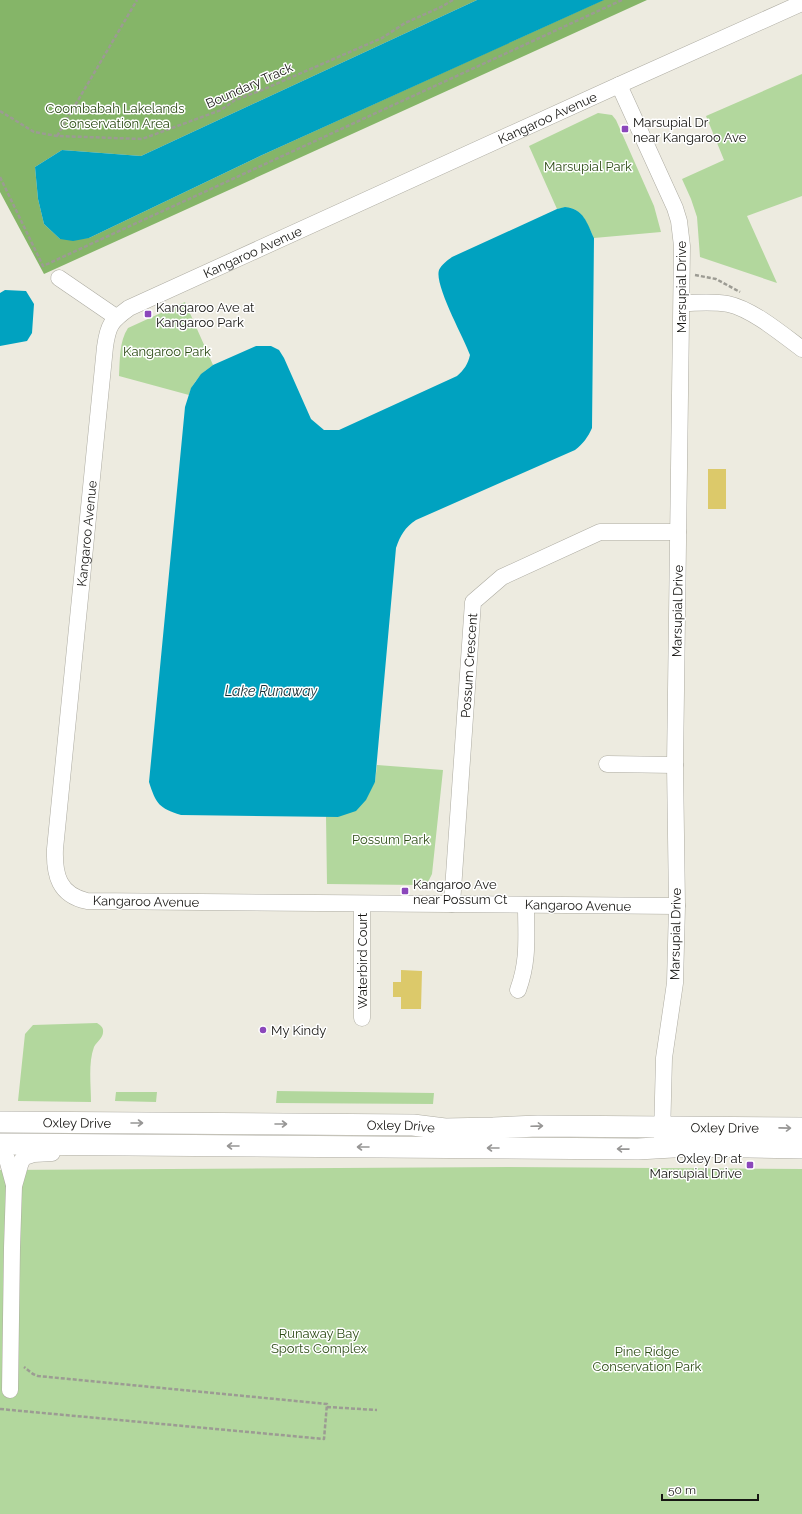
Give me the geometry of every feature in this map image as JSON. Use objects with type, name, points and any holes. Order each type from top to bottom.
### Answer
[{"type":"main road","name":"Oxley Drive","points":[[0,1122],[413,1125],[445,1128],[538,1126],[802,1128]]},
{"type":"main road","name":"Oxley Drive","points":[[0,1144],[662,1148],[690,1146],[802,1148]]},
{"type":"street","name":"Kangaroo Avenue","points":[[677,906],[87,901],[78,899],[71,895],[58,880],[55,868],[55,849],[105,347],[110,325],[116,317],[129,308],[802,3]]},
{"type":"street","name":"Marsupial Drive","points":[[619,85],[675,208],[682,246],[675,764],[677,906],[675,983],[664,1058],[662,1148]]},
{"type":"street","points":[[59,278],[116,317]]},
{"type":"street","points":[[682,303],[727,304],[740,307],[754,315],[802,349]]},
{"type":"street","name":"Possum Crescent","points":[[452,904],[473,602],[502,577],[600,532],[678,532]]},
{"type":"street","points":[[607,764],[675,764]]},
{"type":"street","name":"Waterbird Court","points":[[362,904],[362,1018]]},
{"type":"street","points":[[518,990],[523,976],[526,958],[526,905]]},
{"type":"street","points":[[14,1186],[22,1160],[29,1155],[72,1153],[94,1145]]},
{"type":"street","points":[[0,1151],[5,1156],[9,1165],[14,1186],[10,1390]]},
{"type":"path","points":[[57,136],[137,0]]},
{"type":"path","name":"Boundary Track","points":[[0,111],[34,132],[57,136],[142,139],[221,110],[235,100],[262,90],[382,38],[405,23],[442,7],[453,0]]},
{"type":"path","points":[[0,177],[43,266],[622,0]]},
{"type":"path","points":[[11,1351],[18,1352],[27,1371],[38,1376],[327,1404],[327,1407],[377,1410]]},
{"type":"path","points":[[0,1409],[324,1439],[327,1407]]},
{"type":"green space","name":"Coombabah Lakelands Conservation Area","points":[[0,0],[477,0],[141,156],[62,150],[35,167],[38,199],[44,224],[60,239],[89,238],[260,156],[603,0],[647,0],[44,274],[0,192]]},
{"type":"green space","points":[[802,74],[802,196],[747,216],[777,283],[700,257],[697,217],[682,179],[724,160],[706,116]]},
{"type":"green space","name":"Marsupial Park","points":[[598,113],[612,115],[616,120],[654,206],[661,232],[594,238],[581,214],[572,208],[557,209],[529,146]]},
{"type":"green space","name":"Kangaroo Park","points":[[185,302],[213,365],[198,378],[189,395],[119,376],[121,345],[128,328]]},
{"type":"green space","name":"Possum Park","points":[[377,765],[443,770],[432,874],[427,884],[419,885],[327,884],[326,816],[338,817],[375,782]]},
{"type":"green space","points":[[97,1023],[102,1028],[103,1033],[92,1053],[90,1067],[91,1102],[18,1101],[25,1034],[33,1025]]},
{"type":"green space","points":[[277,1091],[434,1093],[433,1104],[276,1103]]},
{"type":"green space","points":[[116,1092],[157,1092],[156,1102],[115,1101]]},
{"type":"green space","name":"Runaway Bay Sports Complex","points":[[509,1167],[802,1169],[802,1514],[0,1514],[0,1170]]},
{"type":"water","points":[[477,0],[604,0],[260,156],[89,238],[73,241],[60,239],[44,224],[38,199],[35,167],[62,150],[141,156]]},
{"type":"water","name":"Lake Runaway","points":[[565,207],[571,208],[581,214],[587,222],[594,238],[592,428],[585,440],[575,450],[416,520],[401,536],[396,548],[375,782],[366,800],[356,811],[338,817],[181,815],[163,807],[156,800],[149,782],[185,407],[191,388],[201,374],[213,365],[256,346],[271,346],[279,350],[284,358],[311,419],[324,430],[339,430],[457,376],[465,367],[470,355],[445,299],[439,277],[440,268],[452,257],[557,209]]},
{"type":"water","points":[[5,290],[26,291],[34,304],[32,333],[27,341],[0,346],[0,293]]},
{"type":"building","points":[[708,469],[726,469],[726,509],[708,509]]},
{"type":"building","points":[[401,970],[422,971],[421,1009],[401,1009],[401,997],[393,997],[393,982],[401,982]]},
{"type":"place","name":"Marsupial Dr near Kangaroo Ave","points":[[625,129]]},
{"type":"place","name":"Kangaroo Ave at Kangaroo Park","points":[[148,314]]},
{"type":"place","name":"Kangaroo Ave near Possum Ct","points":[[405,891]]},
{"type":"place","name":"My Kindy","points":[[263,1030]]},
{"type":"place","name":"Oxley Dr at Marsupial Drive","points":[[750,1165]]},
{"type":"park label","name":"Pine Ridge Conservation Park","points":[[647,1358]]}]
